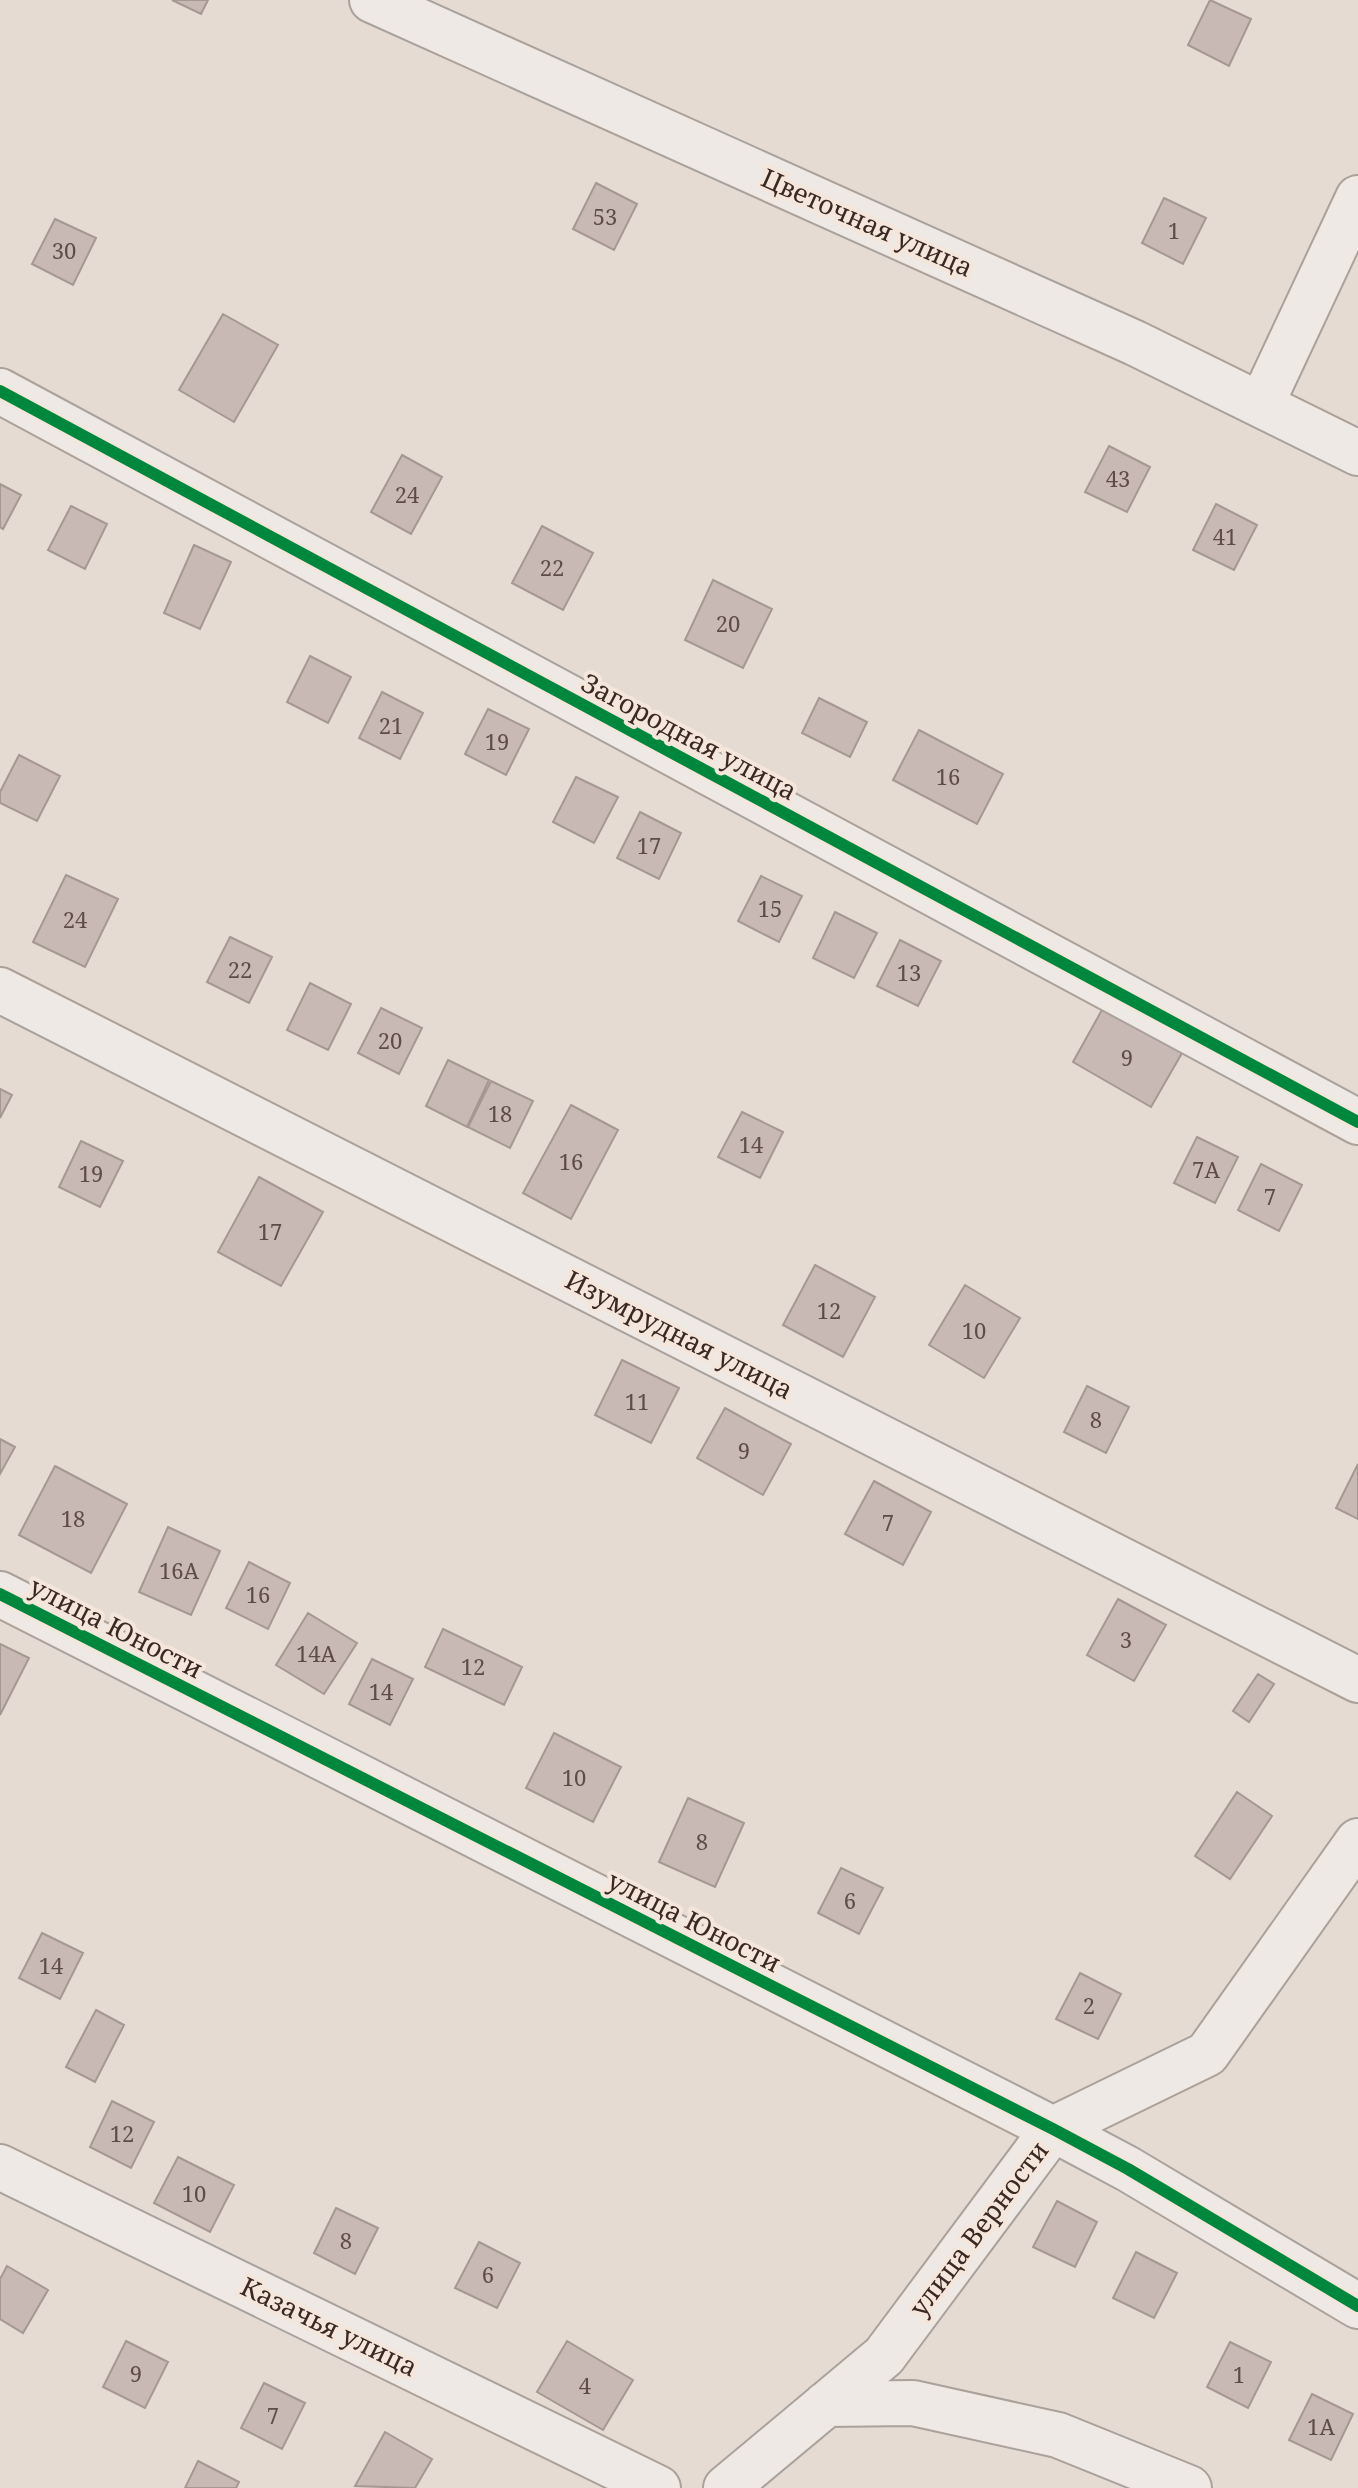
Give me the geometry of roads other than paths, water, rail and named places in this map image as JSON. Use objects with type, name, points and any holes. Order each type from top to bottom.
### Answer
[{"type":"street","name":"Цветочная улица","points":[[372,0],[1121,337],[1358,453]]},
{"type":"street","points":[[1261,405],[1358,198]]},
{"type":"street","name":"Загородная улица","points":[[0,391],[1358,1122]]},
{"type":"street","name":"Изумрудная улица","points":[[0,990],[1358,1680]]},
{"type":"street","name":"улица Юности","points":[[0,1594],[1053,2129],[1128,2169],[1358,2306]]},
{"type":"street","name":"улица Верности","points":[[726,2488],[884,2356],[1053,2129],[1207,2054],[1358,1841]]},
{"type":"street","name":"Казачья улица","points":[[0,2167],[658,2488]]},
{"type":"street","points":[[826,2404],[913,2403],[1058,2435],[1189,2488]]}]
